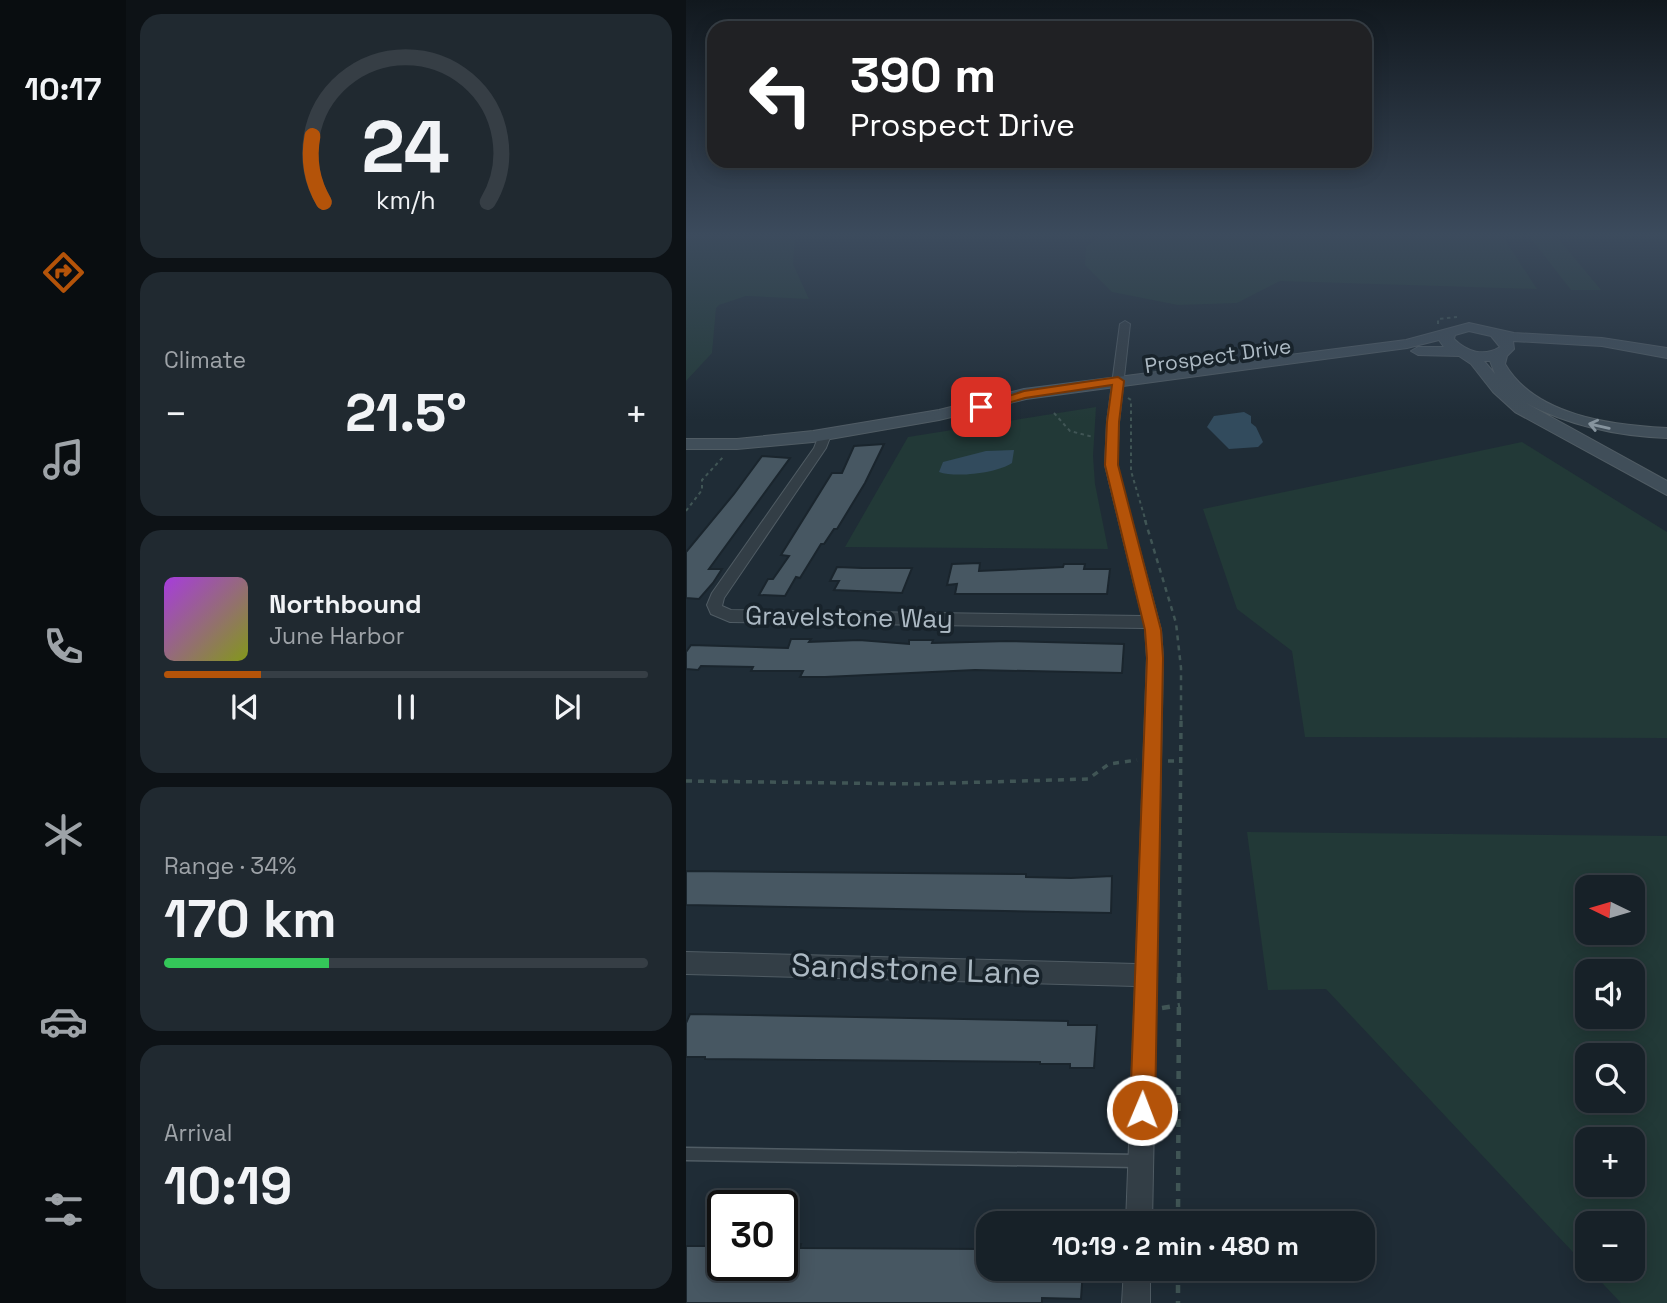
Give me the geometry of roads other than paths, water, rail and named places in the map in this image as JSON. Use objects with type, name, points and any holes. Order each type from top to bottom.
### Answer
[{"type":"street","points":[[1125,324],[1121,391],[1111,465],[1151,622],[1155,658],[1139,1211]]},
{"type":"street","points":[[1667,353],[1602,342],[1514,337],[1469,327],[1444,326],[1449,345],[1476,361],[1499,389],[1521,409],[1624,463],[1667,489]]},
{"type":"street","name":"Prospect Drive","points":[[1121,391],[1408,344],[1444,326]]},
{"type":"street","points":[[1495,332],[1508,345],[1497,364],[1500,372],[1515,387],[1548,408],[1600,426],[1667,433]]},
{"type":"street","points":[[1463,353],[1480,357],[1530,347],[1563,347],[1667,361]]},
{"type":"street","name":"Prospect Drive","points":[[686,444],[740,444],[825,435],[981,407],[1024,394],[1121,391],[1428,349],[1463,353]]},
{"type":"street","name":"Gravelstone Way","points":[[825,435],[821,448],[717,597],[714,605],[716,610],[730,616],[1151,622]]},
{"type":"street","name":"Sandstone Lane","points":[[686,963],[1145,975]]},
{"type":"street","points":[[1136,1303],[1137,1281]]},
{"type":"lane","points":[[686,1154],[1141,1161]]},
{"type":"water","points":[[1244,412],[1251,416],[1251,423],[1263,442],[1258,447],[1229,449],[1207,427],[1214,416]]},
{"type":"water","points":[[1014,450],[1012,463],[1005,467],[966,474],[939,472],[943,462],[986,451]]}]
